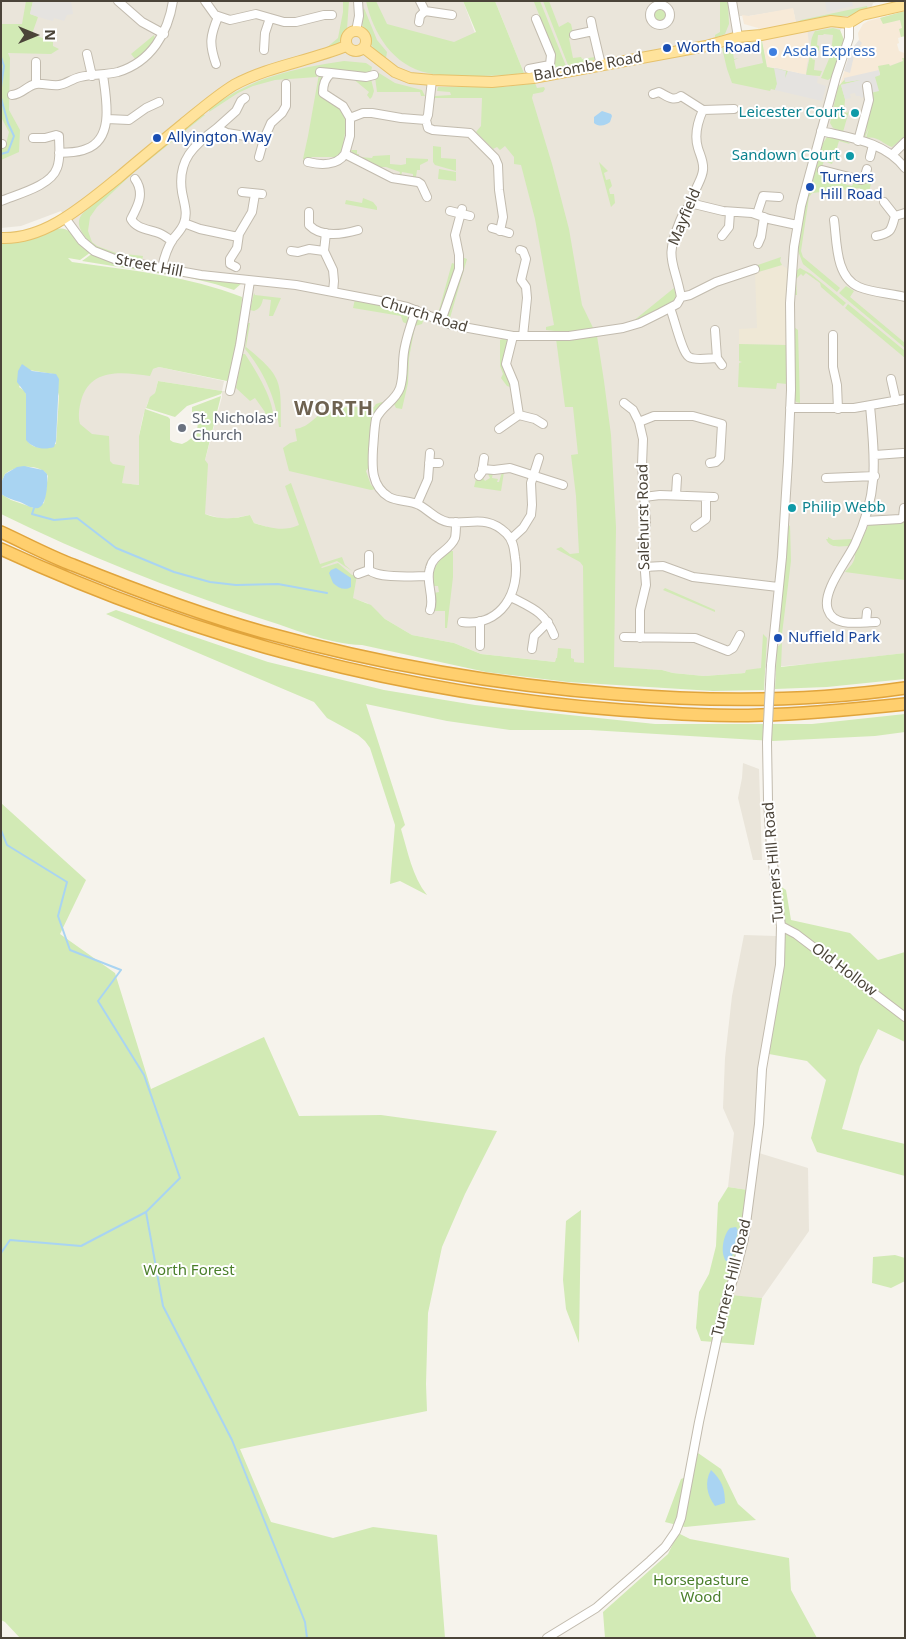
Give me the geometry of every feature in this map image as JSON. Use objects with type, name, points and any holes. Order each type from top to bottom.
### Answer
[{"type":"highway","points":[[1,532],[71,565],[171,602],[261,632],[378,660],[492,682],[557,690],[668,698],[757,700],[867,693],[905,688]]},
{"type":"highway","points":[[1,549],[55,573],[190,625],[260,647],[399,680],[493,697],[560,706],[717,716],[760,716],[824,712],[905,704]]},
{"type":"main road","name":"Balcombe Road","points":[[356,31],[364,34],[366,39],[364,48],[395,72],[410,78],[503,82],[551,69],[601,65],[706,46],[738,37],[761,35],[831,21],[849,23],[862,15],[905,5]]},
{"type":"main road","points":[[356,31],[352,31],[346,38],[346,46],[356,52],[364,48]]},
{"type":"main road","points":[[1,238],[26,235],[65,218],[203,108],[234,86],[278,68],[346,46]]},
{"type":"street","points":[[118,1],[142,22],[164,34]]},
{"type":"street","points":[[12,94],[21,94],[36,84],[59,85],[78,77],[103,75],[128,68],[142,60],[155,47],[164,34],[170,19],[173,1]]},
{"type":"street","points":[[205,1],[218,17],[225,20],[234,20],[250,14],[256,14],[284,22],[301,22],[324,15],[332,15]]},
{"type":"street","points":[[356,31],[358,1]]},
{"type":"street","points":[[420,1],[425,12]]},
{"type":"street","points":[[732,1],[738,37]]},
{"type":"street","points":[[419,22],[420,16],[425,12],[439,12],[452,15]]},
{"type":"street","points":[[218,17],[212,34],[211,46],[215,60],[222,54]]},
{"type":"street","points":[[264,50],[265,33],[270,18]]},
{"type":"street","points":[[529,69],[551,69],[551,55],[537,29],[536,19]]},
{"type":"street","points":[[591,21],[601,65]]},
{"type":"street","points":[[301,22],[303,31]]},
{"type":"street","name":"Turners Hill Road","points":[[547,1638],[596,1608],[664,1547],[676,1530],[681,1518],[724,1306],[744,1239],[758,1124],[762,1069],[780,965],[781,926],[771,848],[767,742],[770,665],[785,508],[790,408],[790,303],[797,225],[821,131],[849,38],[849,23]]},
{"type":"street","points":[[574,35],[593,31]]},
{"type":"street","points":[[87,54],[92,76]]},
{"type":"street","points":[[36,62],[36,84]]},
{"type":"street","points":[[320,72],[366,77],[374,75]]},
{"type":"street","points":[[308,162],[317,164],[334,162],[343,158],[350,136],[350,118],[343,106],[323,93],[324,84],[331,73]]},
{"type":"street","points":[[59,153],[77,152],[92,147],[102,135],[107,119],[103,75]]},
{"type":"street","points":[[432,80],[426,120],[428,128],[473,134],[497,162],[504,217],[501,230]]},
{"type":"street","points":[[259,157],[271,123],[282,113],[286,106],[286,84]]},
{"type":"street","points":[[858,140],[868,103],[867,86]]},
{"type":"street","points":[[653,94],[659,92],[675,99],[681,96],[703,110],[734,109]]},
{"type":"street","points":[[162,268],[165,255],[184,223],[186,211],[182,182],[183,166],[193,148],[236,111],[241,101],[245,98]]},
{"type":"street","points":[[107,119],[129,120],[151,105],[160,102]]},
{"type":"street","points":[[151,105],[155,114]]},
{"type":"street","name":"Mayfield","points":[[682,297],[671,260],[671,245],[685,211],[694,204],[694,194],[704,169],[697,139],[703,110]]},
{"type":"street","points":[[350,118],[372,112],[401,118],[426,120]]},
{"type":"street","points":[[215,119],[217,128]]},
{"type":"street","points":[[217,128],[227,133],[264,139]]},
{"type":"street","points":[[821,131],[873,145],[893,154],[905,168]]},
{"type":"street","points":[[1,201],[50,180],[57,168],[59,153],[58,135],[33,138]]},
{"type":"street","points":[[893,154],[905,142]]},
{"type":"street","points":[[870,157],[873,145]]},
{"type":"street","points":[[345,154],[392,178],[418,182],[427,196]]},
{"type":"street","points":[[822,170],[861,180],[867,168]]},
{"type":"street","points":[[131,220],[143,196],[140,186],[135,179]]},
{"type":"street","points":[[236,266],[230,262],[237,248],[238,237],[252,212],[258,194],[242,192]]},
{"type":"street","points":[[758,244],[762,236],[762,192],[779,197]]},
{"type":"street","points":[[884,202],[895,216]]},
{"type":"street","points":[[694,204],[716,210],[747,212],[797,225]]},
{"type":"street","points":[[450,211],[461,211],[470,216]]},
{"type":"street","points":[[442,321],[458,269],[459,255],[454,235],[461,211]]},
{"type":"street","points":[[309,212],[308,220],[311,228],[318,232],[343,234],[358,230]]},
{"type":"street","points":[[722,236],[729,227],[730,212]]},
{"type":"street","points":[[895,216],[905,214]]},
{"type":"street","points":[[876,236],[888,234],[895,216]]},
{"type":"street","name":"Street Hill","points":[[65,218],[82,241],[94,251],[105,256],[117,260],[201,275],[250,280]]},
{"type":"street","points":[[122,220],[131,220],[136,225],[162,234],[172,241]]},
{"type":"street","points":[[834,220],[831,229],[841,265],[849,280],[862,288],[905,297]]},
{"type":"street","points":[[184,223],[200,229],[238,237]]},
{"type":"street","points":[[326,233],[324,250],[333,270],[333,292]]},
{"type":"street","points":[[291,251],[324,250]]},
{"type":"street","points":[[520,250],[526,256],[522,280],[527,291],[523,336]]},
{"type":"street","name":"Church Road","points":[[250,280],[285,283],[398,304],[442,321],[512,336],[569,336],[633,326],[677,304],[682,297],[716,282],[755,269]]},
{"type":"street","points":[[230,391],[240,345],[250,280]]},
{"type":"street","points":[[670,308],[687,356],[698,359],[717,358]]},
{"type":"street","points":[[416,310],[403,354],[404,372],[400,388],[396,397],[380,412],[376,419],[372,470],[375,481],[386,494],[396,499],[417,504],[439,519],[456,522],[483,521],[499,528],[511,539],[516,559],[514,588],[511,597],[498,612],[480,621],[462,622]]},
{"type":"street","points":[[715,330],[717,358],[722,365]]},
{"type":"street","points":[[512,336],[506,364],[514,383],[520,415]]},
{"type":"street","points":[[838,409],[837,385],[833,366],[833,338],[842,341]]},
{"type":"street","points":[[891,379],[896,401]]},
{"type":"street","points":[[790,408],[838,409],[870,406],[905,399]]},
{"type":"street","name":"Salehurst Road","points":[[624,403],[633,410],[639,422],[643,439],[642,465],[646,523],[643,546],[646,585],[640,610],[640,638]]},
{"type":"street","points":[[870,406],[875,455],[875,476],[872,495],[865,521],[849,557],[832,586],[827,607],[828,612],[837,620],[846,622],[876,622]]},
{"type":"street","points":[[499,429],[520,415],[535,418],[543,424]]},
{"type":"street","points":[[710,463],[718,460],[720,453],[723,415]]},
{"type":"street","points":[[639,422],[654,416],[693,416],[722,424]]},
{"type":"street","points":[[875,455],[904,452]]},
{"type":"street","points":[[417,504],[426,485],[430,453]]},
{"type":"street","points":[[484,458],[481,472],[507,467],[563,485]]},
{"type":"street","points":[[511,539],[524,528],[531,515],[531,483],[538,458]]},
{"type":"street","points":[[429,463],[439,463]]},
{"type":"street","points":[[831,480],[875,476]]},
{"type":"street","points":[[676,495],[677,478]]},
{"type":"street","points":[[644,497],[660,495],[710,497],[706,519],[695,527]]},
{"type":"street","points":[[865,521],[900,519],[905,514],[904,508]]},
{"type":"street","points":[[430,610],[432,603],[428,576],[432,561],[448,548],[454,540],[456,522]]},
{"type":"street","points":[[369,555],[370,570],[373,573],[383,576],[428,576]]},
{"type":"street","points":[[644,567],[663,566],[693,576],[778,586]]},
{"type":"street","points":[[358,574],[370,570]]},
{"type":"street","points":[[511,597],[536,610],[547,621],[554,634]]},
{"type":"street","points":[[866,622],[867,612]]},
{"type":"street","points":[[532,649],[534,636],[554,614]]},
{"type":"street","points":[[480,621],[480,646]]},
{"type":"street","points":[[624,637],[695,638],[726,651],[731,650],[740,635]]},
{"type":"street","points":[[716,646],[720,638]]},
{"type":"street","name":"Old Hollow","points":[[781,926],[796,934],[905,1016]]},
{"type":"shaded area","points":[[1,1],[463,1],[491,76],[524,73],[495,1],[880,1],[873,3],[870,13],[849,23],[840,30],[844,40],[832,77],[840,85],[905,58],[905,653],[761,668],[745,673],[704,676],[662,670],[614,668],[557,658],[555,662],[481,654],[454,643],[412,635],[385,619],[367,603],[352,598],[332,597],[299,526],[285,530],[274,529],[254,523],[250,515],[220,518],[205,514],[205,460],[222,391],[230,391],[250,281],[225,279],[94,251],[61,211],[21,226],[1,228]],"holes":[[[793,9],[802,74],[767,67],[761,35],[738,37],[735,16],[749,16]]]},
{"type":"shaded area","points":[[33,1],[71,1],[73,14],[67,15],[64,21],[54,18],[53,21],[45,19],[30,14]]},
{"type":"shaded area","points":[[825,1],[852,1],[853,6],[827,12]]},
{"type":"shaded area","points":[[793,8],[796,23],[807,26],[810,54],[806,75],[767,67],[758,28],[744,24],[742,15],[749,16]]},
{"type":"shaded area","points":[[903,12],[905,36],[898,38],[899,43],[897,44],[899,51],[904,53],[905,58],[902,58],[903,61],[889,66],[889,64],[880,75],[840,85],[851,50],[859,40],[858,33],[863,24]]},
{"type":"shaded area","points":[[859,40],[862,43],[854,56],[850,73],[844,71],[851,50]]},
{"type":"shaded area","points":[[774,68],[786,71],[785,78],[788,71],[818,77],[817,83],[826,86],[822,101],[775,90],[777,84]]},
{"type":"shaded area","points":[[879,70],[880,75],[875,77],[879,91],[866,94],[866,96],[861,98],[856,96],[855,93],[850,94],[851,98],[845,99],[841,85],[861,80],[845,82],[844,78]]},
{"type":"shaded area","points":[[782,265],[788,269],[786,345],[739,344],[739,329],[757,328],[755,273]]},
{"type":"shaded area","points":[[159,367],[224,381],[222,391],[158,381],[155,393],[148,402],[143,416],[139,436],[139,485],[121,483],[76,425],[76,392],[100,369],[153,369]]},
{"type":"shaded area","points":[[743,763],[759,769],[762,860],[753,860],[738,798]]},
{"type":"shaded area","points":[[744,935],[776,936],[777,970],[755,1150],[759,1153],[808,1168],[809,1231],[762,1298],[730,1296],[748,1190],[728,1187],[734,1133],[723,1108],[725,1058],[732,996]]},
{"type":"green space","points":[[26,1],[33,1],[30,14],[38,17],[32,34],[53,42],[53,46],[59,49],[51,54],[8,53],[10,58],[9,110],[20,130],[19,152],[1,160],[1,147],[6,144],[9,132],[1,117],[1,24],[22,24]]},
{"type":"green space","points":[[343,1],[349,1],[347,29],[339,43],[325,49],[338,38]]},
{"type":"green space","points":[[366,1],[376,1],[387,24],[454,42],[476,32],[463,1],[495,1],[524,73],[495,76],[451,76],[433,74],[416,69],[395,56],[386,46],[374,25]]},
{"type":"green space","points":[[540,1],[566,66],[553,68],[553,50],[534,2]]},
{"type":"green space","points":[[543,1],[549,1],[559,27],[568,22],[571,24],[574,37],[569,38],[573,58],[595,57],[594,60],[568,65]]},
{"type":"green space","points":[[720,1],[728,1],[729,24],[725,34],[715,38],[715,35],[720,32]]},
{"type":"green space","points":[[867,6],[868,9],[852,16],[837,16],[796,23],[801,20]]},
{"type":"green space","points":[[364,8],[377,40],[387,52],[384,59],[374,49],[363,29],[362,15]]},
{"type":"green space","points":[[657,8],[663,8],[667,15],[663,22],[657,22],[653,18],[653,12]]},
{"type":"green space","points":[[905,11],[905,36],[901,37],[899,29],[902,28],[900,20],[883,24],[880,18]]},
{"type":"green space","points":[[833,28],[840,30],[844,40],[832,77],[828,80],[821,78],[831,54],[833,35],[824,34],[818,35],[817,45],[819,46],[819,51],[813,50],[812,59],[815,60],[814,70],[822,71],[820,76],[806,75],[813,34],[815,31]]},
{"type":"green space","points":[[154,35],[155,39],[152,45],[136,60],[131,54]]},
{"type":"green space","points":[[762,41],[767,67],[788,71],[786,78],[777,84],[775,90],[771,89],[770,91],[732,83],[722,48],[734,46],[738,50],[738,52],[733,53],[734,59],[739,58],[734,60],[736,69],[763,63],[761,53],[758,54],[757,50],[745,52],[745,44]]},
{"type":"green space","points":[[902,58],[905,58],[905,136],[892,147],[877,139],[866,138],[869,128],[865,137],[862,137],[862,133],[866,132],[867,127],[865,124],[875,76],[880,75],[878,66],[889,64],[890,66],[903,61]]},
{"type":"green space","points":[[344,61],[366,63],[372,67],[371,72],[368,74],[318,70],[317,77],[275,80],[253,86],[238,93],[209,112],[210,108],[226,97],[258,82],[290,71]]},
{"type":"green space","points":[[379,73],[395,83],[422,90],[425,96],[421,96],[420,92],[377,92],[375,77]]},
{"type":"green space","points":[[319,74],[325,74],[322,96],[344,111],[346,127],[343,145],[345,148],[337,158],[312,157],[307,161],[303,159]]},
{"type":"green space","points":[[352,78],[371,79],[374,91],[370,99],[367,95],[369,92]]},
{"type":"green space","points":[[845,79],[846,82],[861,80],[841,85],[845,99],[844,112],[847,113],[849,111],[843,132],[833,128],[830,123],[838,87]]},
{"type":"green space","points":[[535,83],[537,88],[544,87],[545,89],[543,92],[533,94],[532,98],[569,229],[582,305],[597,336],[611,435],[616,527],[614,667],[662,670],[704,676],[745,673],[746,670],[761,668],[763,634],[767,638],[764,690],[713,691],[568,682],[486,672],[362,645],[336,642],[297,631],[161,583],[96,557],[1,514],[1,494],[11,500],[34,508],[44,503],[48,476],[45,472],[34,467],[21,467],[5,474],[1,483],[1,243],[24,241],[55,229],[63,229],[74,234],[91,252],[80,260],[68,258],[72,262],[180,279],[242,297],[233,366],[227,381],[159,367],[153,369],[150,376],[129,373],[109,374],[92,382],[85,390],[80,407],[80,424],[92,434],[109,436],[110,461],[113,464],[125,466],[122,483],[139,485],[139,436],[145,409],[168,417],[170,419],[170,440],[182,444],[191,438],[197,430],[197,421],[192,412],[192,407],[221,396],[205,460],[208,464],[205,514],[227,518],[250,515],[254,523],[277,528],[299,525],[285,486],[291,483],[320,564],[342,557],[345,565],[352,571],[337,561],[321,567],[338,563],[352,575],[357,575],[353,598],[371,605],[385,619],[412,635],[454,643],[481,654],[555,662],[558,648],[571,649],[571,658],[574,659],[574,662],[584,663],[583,566],[580,562],[556,549],[561,547],[570,554],[579,553],[576,496],[571,455],[578,454],[573,407],[565,407],[555,331],[546,330],[546,327],[554,325],[535,219],[521,165],[514,164],[514,157],[505,146],[500,150],[497,147],[493,149],[476,132],[481,126],[482,98],[434,98],[435,96],[451,95],[450,92],[437,91],[438,87],[504,87]],"holes":[[[29,370],[53,374],[59,396],[56,444],[35,447],[28,442],[26,437],[26,394],[19,387]]]},
{"type":"green space","points":[[202,114],[205,115],[132,174],[97,207],[90,217],[88,231],[92,242],[97,246],[116,253],[143,256],[142,261],[117,257],[95,247],[80,228],[79,221],[83,213]]},
{"type":"green space","points":[[827,137],[850,144],[839,141],[832,164],[824,161],[820,172],[838,177],[837,182],[852,186],[854,182],[871,184],[869,192],[861,193],[860,188],[812,193],[809,197],[801,251],[803,257],[840,288],[837,292],[803,264],[798,251],[807,197],[812,189],[823,143]]},
{"type":"green space","points":[[433,146],[441,147],[441,158],[456,159],[456,171],[435,165],[433,162]]},
{"type":"green space","points":[[351,150],[357,150],[359,156],[352,152]]},
{"type":"green space","points":[[390,155],[390,164],[401,165],[406,164],[406,158],[428,159],[428,161],[420,165],[420,170],[417,170],[416,177],[413,179],[413,174],[402,172],[401,177],[399,176],[400,172],[386,167],[376,167],[360,157],[372,158],[373,156]]},
{"type":"green space","points":[[599,162],[608,171],[604,173],[606,180],[610,179],[612,186],[609,189],[610,194],[614,194],[615,203],[611,207]]},
{"type":"green space","points":[[439,169],[456,172],[456,181],[438,179]]},
{"type":"green space","points":[[363,198],[373,202],[377,210],[345,204],[346,200],[362,203]]},
{"type":"green space","points":[[93,253],[115,263],[175,274],[175,276],[82,261]]},
{"type":"green space","points":[[462,257],[467,259],[450,318],[447,317],[447,310]]},
{"type":"green space","points":[[781,257],[782,265],[755,273],[755,266]]},
{"type":"green space","points":[[456,260],[456,268],[438,314],[452,263],[455,264]]},
{"type":"green space","points":[[800,268],[811,274],[846,303],[843,306],[821,287],[820,283],[806,273],[803,276],[801,274],[796,279],[797,295],[794,295],[796,271]]},
{"type":"green space","points":[[178,275],[242,283],[234,290]]},
{"type":"green space","points":[[846,286],[854,291],[850,297],[905,343],[905,348],[839,293]]},
{"type":"green space","points":[[674,288],[675,300],[644,318],[632,322]]},
{"type":"green space","points":[[254,293],[255,295],[281,298],[273,316],[269,316],[271,300],[263,299],[258,309],[250,310]]},
{"type":"green space","points":[[355,299],[406,310],[408,315],[407,324],[403,322],[401,316],[353,308]]},
{"type":"green space","points":[[848,304],[905,351],[905,358],[845,308]]},
{"type":"green space","points":[[424,319],[422,324],[415,326],[409,358],[408,383],[402,409],[396,408],[394,404],[404,379],[407,351],[416,321]]},
{"type":"green space","points":[[248,323],[250,323],[246,347],[273,373],[280,389],[281,427],[279,427],[268,385],[252,357],[245,349]]},
{"type":"green space","points":[[794,327],[798,330],[800,403],[796,402],[794,398]]},
{"type":"green space","points":[[788,335],[787,384],[777,383],[776,389],[738,387],[739,363],[742,362],[739,361],[739,344],[786,345]]},
{"type":"green space","points":[[500,340],[509,340],[503,362],[513,385],[510,387],[501,378],[503,374],[500,366]]},
{"type":"green space","points":[[242,354],[245,354],[264,387],[271,405],[273,422],[264,422],[262,420],[265,412],[255,398],[250,401],[236,388]]},
{"type":"green space","points":[[158,381],[222,392],[187,406],[175,417],[146,408],[150,397],[155,393]]},
{"type":"green space","points":[[382,402],[371,420],[369,467],[366,471],[371,485],[376,489],[371,490],[289,471],[283,448],[297,441],[295,429],[308,424],[322,413],[331,409],[374,407]]},
{"type":"green space","points":[[502,472],[504,472],[501,491],[474,487],[476,479],[482,477],[485,481],[490,478],[488,474],[493,473],[492,478],[498,479],[497,482],[499,482]]},
{"type":"green space","points":[[905,522],[905,580],[845,572],[853,562],[868,526],[871,524]]},
{"type":"green space","points":[[790,525],[791,561],[781,634],[778,630],[788,528]]},
{"type":"green space","points":[[828,537],[833,540],[852,539],[849,546],[836,546],[828,542],[826,539]]},
{"type":"green space","points":[[453,551],[453,577],[447,628],[445,628],[445,611],[433,611],[434,593],[439,592],[438,586],[433,586],[433,574],[438,562]]},
{"type":"green space","points":[[665,588],[715,610],[715,612],[663,590]]},
{"type":"green space","points":[[116,610],[268,662],[384,690],[475,705],[655,724],[812,724],[905,714],[905,732],[875,736],[773,741],[590,730],[510,730],[447,721],[366,704],[405,825],[401,829],[411,864],[427,895],[400,881],[390,884],[395,825],[370,748],[365,741],[358,735],[327,718],[314,702],[106,614]]},
{"type":"green space","points":[[782,643],[781,667],[905,653],[905,679],[827,687],[775,689],[777,647]]},
{"type":"green space","name":"Worth Forest","points":[[1,803],[86,880],[60,934],[115,973],[151,1089],[264,1037],[299,1116],[381,1115],[497,1131],[465,1194],[442,1247],[428,1313],[427,1411],[240,1449],[271,1522],[333,1538],[373,1527],[437,1535],[445,1638],[20,1638],[1,1620]]},
{"type":"green space","points":[[780,886],[786,890],[791,920],[850,933],[878,960],[905,952],[905,1042],[878,1029],[860,1066],[842,1129],[905,1144],[905,1176],[817,1152],[811,1138],[826,1080],[807,1061],[769,1054],[784,967]]},
{"type":"green space","points":[[728,1187],[748,1190],[730,1295],[762,1298],[754,1345],[701,1341],[696,1328],[699,1292],[709,1274],[716,1246],[718,1203]]},
{"type":"green space","points":[[581,1210],[579,1343],[566,1309],[563,1280],[566,1221]]},
{"type":"green space","points":[[895,1255],[905,1258],[905,1281],[891,1288],[872,1283],[873,1257]]},
{"type":"green space","points":[[698,1453],[721,1469],[738,1504],[756,1520],[685,1527],[665,1522],[681,1479],[693,1474]]},
{"type":"green space","name":"Horsepasture Wood","points":[[678,1533],[690,1539],[789,1558],[791,1590],[817,1638],[605,1638],[603,1612],[668,1554]]},
{"type":"water","points":[[602,111],[612,116],[610,122],[598,125],[594,123],[594,117]]},
{"type":"water","points":[[22,364],[32,371],[56,374],[59,379],[56,441],[54,447],[39,448],[26,440],[26,394],[17,382],[18,371]]},
{"type":"water","points":[[24,466],[43,470],[47,474],[46,495],[39,508],[31,507],[1,494],[1,483],[5,474],[17,467]]},
{"type":"water","points":[[336,568],[351,578],[351,587],[346,589],[333,583],[329,573]]},
{"type":"water","points":[[736,1227],[738,1231],[731,1261],[726,1261],[723,1253],[724,1239],[730,1228]]},
{"type":"water","points":[[711,1470],[720,1481],[724,1493],[725,1503],[715,1506],[707,1488]]},
{"type":"waterway","points":[[1,57],[4,66],[1,87]]},
{"type":"waterway","points":[[1,98],[14,136],[8,152],[1,154]]},
{"type":"waterway","points":[[34,508],[32,514],[54,520],[77,518],[116,548],[174,572],[210,582],[236,585],[278,584],[327,593]]},
{"type":"waterway","points":[[1,830],[7,845],[67,882],[58,916],[70,950],[121,970],[98,1001],[144,1075],[180,1178],[146,1212],[81,1246],[10,1240],[1,1253]]},
{"type":"waterway","points":[[146,1212],[163,1306],[232,1440],[305,1622],[307,1638]]},
{"type":"place","name":"Worth Road","points":[[667,48]]},
{"type":"place","name":"Asda Express","points":[[773,52]]},
{"type":"place","name":"Leicester Court","points":[[855,113]]},
{"type":"place","name":"Allyington Way","points":[[157,138]]},
{"type":"place","name":"Sandown Court","points":[[850,156]]},
{"type":"place","name":"Turners Hill Road","points":[[810,187]]},
{"type":"place","name":"St. Nicholas' Church","points":[[182,428]]},
{"type":"place","name":"Philip Webb","points":[[792,508]]},
{"type":"place","name":"Nuffield Park","points":[[778,638]]},
{"type":"district","name":"WORTH","points":[[334,409]]}]
